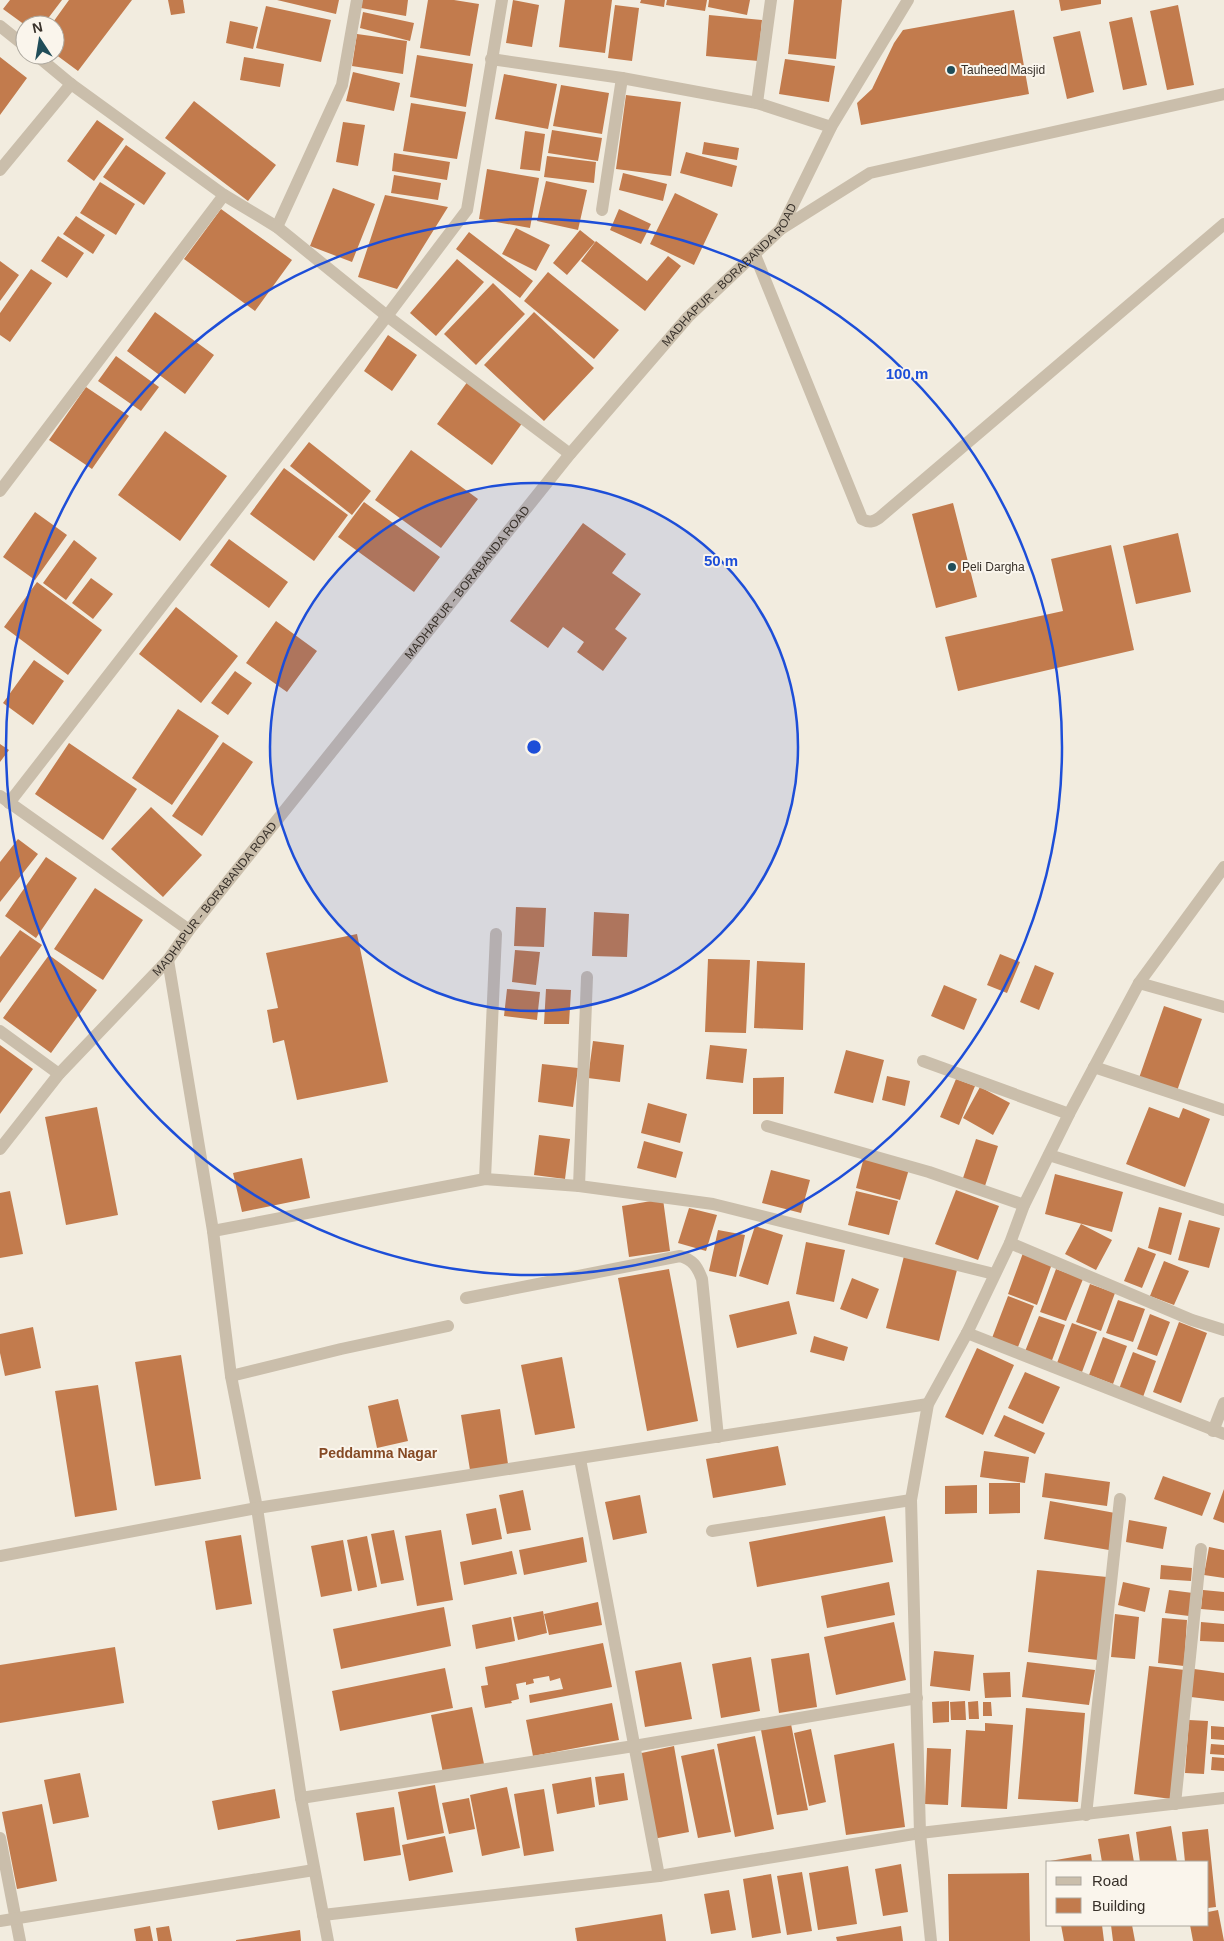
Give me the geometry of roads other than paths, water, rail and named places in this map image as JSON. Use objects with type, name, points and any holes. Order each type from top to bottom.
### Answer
[{"type":"street","points":[[277,227],[342,85],[357,0]]},
{"type":"street","points":[[189,930],[5,799],[387,316],[467,210],[502,0]]},
{"type":"street","points":[[757,103],[771,0]]},
{"type":"street","name":"MADHAPUR - BORABANDA ROAD","points":[[0,1149],[59,1074],[168,960],[189,930],[570,454],[688,317],[781,229],[831,127],[908,0]]},
{"type":"street","points":[[0,26],[15,38]]},
{"type":"street","points":[[491,58],[622,78],[757,103],[831,127]]},
{"type":"street","points":[[48,65],[71,84],[224,195],[277,227],[387,316],[570,454]]},
{"type":"street","points":[[602,210],[622,78]]},
{"type":"street","points":[[0,170],[71,84]]},
{"type":"street","points":[[781,229],[870,173],[1224,94]]},
{"type":"street","points":[[0,491],[224,195]]},
{"type":"street","points":[[755,255],[862,519],[873,522],[1224,224]]},
{"type":"street","points":[[931,1941],[920,1833],[912,1500],[928,1404],[967,1333],[1010,1243],[1024,1205],[1069,1114],[1139,983],[1224,867]]},
{"type":"street","points":[[485,1179],[496,934]]},
{"type":"street","points":[[168,960],[213,1230],[231,1376],[257,1508],[301,1798],[328,1941]]},
{"type":"street","points":[[579,1186],[587,977]]},
{"type":"street","points":[[1139,983],[1224,1007]]},
{"type":"street","points":[[0,1032],[59,1074]]},
{"type":"street","points":[[922,1061],[1069,1114]]},
{"type":"street","points":[[1094,1066],[1224,1110]]},
{"type":"street","points":[[767,1126],[929,1172],[1024,1205]]},
{"type":"street","points":[[1049,1155],[1224,1210]]},
{"type":"street","points":[[213,1230],[485,1179],[579,1186],[713,1204],[994,1274]]},
{"type":"street","points":[[1010,1243],[1192,1320],[1224,1330]]},
{"type":"street","points":[[466,1298],[680,1256],[689,1259],[696,1266],[702,1279],[718,1437]]},
{"type":"street","points":[[231,1376],[341,1349],[448,1326]]},
{"type":"street","points":[[967,1333],[1218,1433],[1224,1403]]},
{"type":"street","points":[[0,1556],[257,1508],[928,1404]]},
{"type":"street","points":[[580,1459],[659,1876]]},
{"type":"street","points":[[1086,1815],[1120,1499]]},
{"type":"street","points":[[712,1531],[912,1500]]},
{"type":"street","points":[[1175,1804],[1201,1549]]},
{"type":"street","points":[[301,1798],[634,1746],[917,1698]]},
{"type":"street","points":[[323,1915],[659,1876],[920,1833],[1224,1798]]},
{"type":"street","points":[[0,1838],[20,1941]]},
{"type":"street","points":[[0,1921],[314,1870]]},
{"type":"place","name":"Tauheed Masjid","points":[[951,70]]},
{"type":"place","name":"Peli Dargha","points":[[952,567]]},
{"type":"district","name":"Peddamma Nagar","points":[[378,1453]]}]
